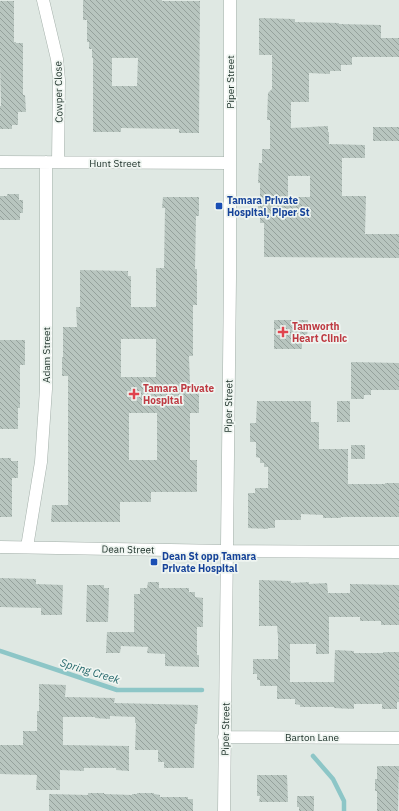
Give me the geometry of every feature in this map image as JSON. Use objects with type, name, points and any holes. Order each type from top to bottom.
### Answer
[{"type":"street","name":"Cowper Close","points":[[43,0],[57,59],[59,80],[52,162]]},
{"type":"street","name":"Piper Street","points":[[224,811],[230,164],[230,0]]},
{"type":"street","name":"Hunt Street","points":[[0,162],[230,164]]},
{"type":"street","name":"Adam Street","points":[[27,547],[41,462],[46,389],[52,162]]},
{"type":"street","name":"Dean Street","points":[[0,547],[399,552]]},
{"type":"street","name":"Barton Lane","points":[[224,737],[399,738]]},
{"type":"building","points":[[83,0],[200,1],[199,133],[179,133],[179,129],[121,128],[121,132],[93,132],[93,58],[92,49],[89,49],[89,42],[87,42],[87,20],[83,20]],"holes":[[[112,58],[138,58],[137,86],[112,86]]]},
{"type":"building","points":[[0,1],[14,1],[14,42],[23,43],[23,95],[25,95],[26,112],[18,112],[18,125],[12,125],[12,129],[0,129]]},
{"type":"building","points":[[259,18],[295,19],[295,22],[381,25],[381,38],[399,38],[399,57],[352,57],[352,65],[341,65],[341,71],[330,71],[330,74],[309,73],[309,102],[291,102],[291,128],[328,126],[329,144],[365,145],[365,158],[342,158],[342,196],[366,196],[365,234],[399,234],[399,258],[264,257],[264,223],[260,223],[260,217],[258,217],[258,206],[260,206],[260,183],[258,183],[259,163],[262,163],[262,149],[270,149],[270,120],[267,120],[268,93],[272,89],[272,55],[259,55]],"holes":[[[288,176],[310,176],[310,197],[288,197]]]},
{"type":"building","points":[[373,127],[399,127],[399,141],[373,141]]},
{"type":"building","points":[[7,194],[19,194],[19,200],[23,200],[23,213],[20,213],[20,220],[0,220],[0,196],[7,196]]},
{"type":"building","name":"Tamara Private Hospital","points":[[163,197],[199,197],[199,216],[196,216],[195,269],[197,269],[197,305],[193,305],[193,356],[189,356],[190,384],[199,384],[199,413],[190,413],[190,460],[197,460],[197,492],[151,492],[151,502],[120,502],[120,522],[51,522],[52,505],[68,505],[68,376],[62,376],[63,327],[77,327],[76,307],[80,307],[80,270],[128,271],[128,276],[131,276],[131,307],[156,307],[156,268],[164,268],[165,208],[162,208]],"holes":[[[121,339],[156,339],[156,377],[121,377]],[[129,413],[157,413],[157,460],[129,460]]]},
{"type":"building","points":[[274,320],[308,320],[307,342],[302,341],[302,349],[274,349]]},
{"type":"building","points":[[0,340],[25,340],[25,365],[20,365],[20,408],[18,408],[18,429],[0,429]]},
{"type":"building","points":[[351,362],[399,363],[399,390],[371,390],[371,395],[364,395],[364,399],[351,399]]},
{"type":"building","points":[[257,401],[311,401],[311,422],[319,422],[319,449],[348,449],[348,484],[399,483],[399,517],[323,518],[323,515],[301,514],[301,520],[275,520],[275,528],[248,528],[248,493],[255,493],[255,488],[268,488],[268,467],[264,467],[264,463],[260,463],[260,458],[256,457],[256,442],[250,442],[250,423],[256,423]]},
{"type":"building","points":[[337,401],[350,401],[350,422],[337,422]]},
{"type":"building","points":[[351,445],[365,445],[365,459],[351,459]]},
{"type":"building","points":[[0,458],[11,458],[11,461],[18,461],[18,478],[12,478],[12,517],[0,517]]},
{"type":"building","points":[[0,578],[36,579],[36,584],[63,585],[62,615],[41,615],[41,608],[0,607]]},
{"type":"building","points":[[259,580],[291,581],[291,583],[309,582],[309,584],[327,583],[328,593],[350,593],[350,584],[399,585],[399,625],[381,625],[381,621],[360,621],[360,617],[329,617],[329,654],[316,654],[316,644],[290,644],[290,682],[334,682],[335,650],[354,651],[354,653],[399,652],[399,702],[397,702],[397,709],[382,709],[382,704],[354,704],[354,709],[334,707],[300,707],[300,705],[295,704],[295,699],[277,699],[277,686],[260,686],[260,680],[257,680],[257,674],[253,674],[253,659],[278,659],[278,637],[277,626],[259,626]]},
{"type":"building","points":[[148,582],[159,582],[159,588],[189,588],[189,592],[195,592],[195,597],[203,598],[203,627],[197,627],[197,655],[199,655],[199,667],[165,666],[165,654],[147,653],[148,647],[121,646],[120,653],[106,653],[107,632],[134,632],[134,594],[140,594],[140,588],[147,588]]},
{"type":"building","points":[[87,585],[104,585],[104,588],[109,588],[108,622],[86,622]]},
{"type":"building","points":[[39,684],[66,685],[65,697],[115,698],[114,703],[198,705],[197,724],[195,724],[194,768],[164,768],[164,762],[158,762],[158,750],[135,750],[135,717],[110,716],[110,719],[95,717],[63,717],[63,745],[129,746],[129,771],[116,770],[116,768],[84,768],[84,771],[60,770],[60,790],[36,790],[37,775],[0,774],[0,745],[23,745],[23,731],[37,731]]},
{"type":"building","points":[[377,766],[399,766],[398,811],[377,811],[377,791],[375,791],[375,779],[377,779]]},
{"type":"building","points":[[257,775],[287,775],[288,802],[259,802],[260,796],[257,796]]},
{"type":"building","points":[[88,793],[132,795],[137,793],[154,793],[160,795],[160,797],[188,797],[188,799],[193,799],[193,811],[49,811],[49,794],[88,795]]},
{"type":"building","points":[[297,796],[314,796],[314,811],[299,811],[299,807],[297,807]]},
{"type":"waterway","name":"Spring Creek","points":[[0,651],[117,690],[202,690]]},
{"type":"waterway","name":"Spring Creek","points":[[313,756],[333,779],[344,801],[344,811]]},
{"type":"place","name":"Tamara Private Hospital, Piper St","points":[[219,206]]},
{"type":"place","name":"Tamworth Heart Clinic","points":[[283,332]]},
{"type":"place","name":"Tamara Private Hospital","points":[[134,394]]},
{"type":"place","name":"Dean St opp Tamara Private Hospital","points":[[154,562]]}]
